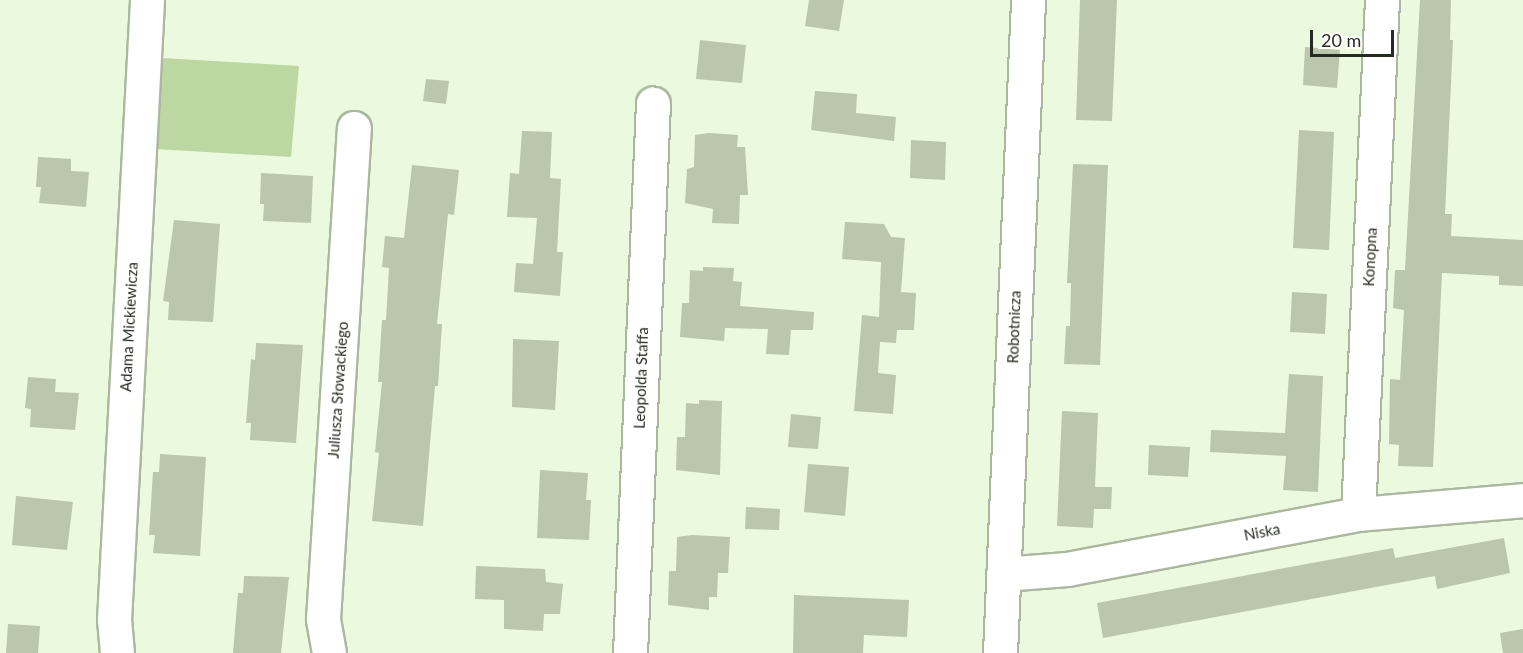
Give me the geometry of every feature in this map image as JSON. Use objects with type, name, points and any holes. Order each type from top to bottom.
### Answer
[{"type":"street","name":"Adama Mickiewicza","points":[[117,653],[114,620],[147,0]]},
{"type":"street","name":"Robotnicza","points":[[1000,653],[1029,0]]},
{"type":"street","name":"Konopna","points":[[1358,514],[1382,0]]},
{"type":"street","name":"Leopolda Staffa","points":[[630,653],[653,103]]},
{"type":"street","name":"Juliusza Słowackiego","points":[[329,653],[323,619],[354,128]]},
{"type":"street","name":"Niska","points":[[1003,574],[1049,572],[1358,514],[1523,500]]},
{"type":"green space","points":[[162,58],[299,66],[291,157],[155,149]]},
{"type":"building","points":[[809,0],[844,0],[839,31],[805,26]]},
{"type":"building","points":[[1080,0],[1117,0],[1112,121],[1076,120]]},
{"type":"building","points":[[1420,0],[1451,0],[1450,40],[1453,40],[1445,214],[1452,214],[1451,236],[1523,240],[1523,286],[1499,285],[1499,276],[1442,273],[1433,467],[1398,466],[1399,445],[1389,444],[1390,379],[1400,380],[1404,310],[1393,308],[1395,270],[1405,270]]},
{"type":"building","points":[[700,40],[746,45],[742,83],[696,79]]},
{"type":"building","points":[[1305,47],[1340,50],[1337,88],[1303,85]]},
{"type":"building","points":[[426,79],[449,81],[446,104],[423,101]]},
{"type":"building","points":[[815,91],[857,94],[856,113],[896,117],[894,141],[811,130]]},
{"type":"building","points":[[1299,130],[1334,132],[1329,250],[1293,248]]},
{"type":"building","points":[[522,131],[552,132],[550,178],[561,179],[557,252],[563,252],[560,296],[514,292],[516,263],[533,264],[537,218],[507,217],[510,173],[519,174]]},
{"type":"building","points":[[709,133],[738,135],[737,147],[745,147],[748,195],[740,195],[739,224],[712,223],[713,209],[685,203],[687,169],[694,167],[695,135]]},
{"type":"building","points":[[911,140],[946,142],[945,180],[910,178]]},
{"type":"building","points":[[38,157],[71,159],[71,171],[89,172],[86,207],[39,203],[41,187],[36,187]]},
{"type":"building","points":[[1073,164],[1108,165],[1100,365],[1064,364],[1066,326],[1070,326],[1071,283],[1067,283]]},
{"type":"building","points":[[412,165],[459,170],[454,215],[448,214],[437,324],[442,324],[438,386],[435,386],[423,526],[372,521],[379,453],[375,452],[382,382],[378,382],[382,320],[386,320],[389,268],[382,267],[385,236],[404,238]]},
{"type":"building","points":[[261,173],[313,176],[311,223],[263,221],[264,204],[260,204]]},
{"type":"building","points":[[174,220],[220,224],[213,322],[168,320],[169,302],[163,301]]},
{"type":"building","points":[[845,222],[884,224],[891,237],[905,238],[901,292],[916,293],[914,330],[897,330],[896,343],[880,342],[878,373],[896,375],[893,414],[854,411],[862,315],[879,317],[881,262],[842,259]]},
{"type":"building","points":[[703,267],[734,268],[733,281],[742,282],[740,306],[814,312],[813,330],[791,330],[789,355],[766,354],[768,329],[725,328],[724,341],[680,337],[682,303],[689,303],[690,270],[703,271]]},
{"type":"building","points":[[1292,292],[1327,294],[1325,334],[1290,332]]},
{"type":"building","points":[[513,339],[559,341],[555,410],[512,407]]},
{"type":"building","points":[[256,343],[303,345],[296,443],[250,440],[251,423],[246,423],[251,359],[255,360]]},
{"type":"building","points":[[1289,374],[1323,376],[1318,492],[1283,490],[1286,456],[1210,452],[1211,430],[1285,433]]},
{"type":"building","points":[[28,377],[56,379],[55,392],[79,393],[75,430],[30,427],[31,409],[25,408]]},
{"type":"building","points":[[699,400],[722,401],[720,475],[676,470],[677,437],[685,437],[686,403],[699,404]]},
{"type":"building","points":[[1062,411],[1098,413],[1095,487],[1112,487],[1111,509],[1094,509],[1093,528],[1057,526]]},
{"type":"building","points":[[791,414],[821,417],[818,449],[788,447]]},
{"type":"building","points":[[1149,445],[1190,447],[1188,477],[1148,475]]},
{"type":"building","points":[[160,454],[206,457],[200,556],[153,553],[155,535],[149,535],[153,472],[159,472]]},
{"type":"building","points":[[808,464],[849,467],[845,516],[804,512]]},
{"type":"building","points":[[540,470],[588,473],[586,500],[591,500],[589,540],[537,538]]},
{"type":"building","points":[[16,496],[73,502],[67,550],[12,545]]},
{"type":"building","points":[[746,507],[780,509],[779,530],[745,529]]},
{"type":"building","points":[[692,535],[730,537],[728,573],[718,573],[717,597],[709,597],[709,610],[668,605],[669,571],[676,571],[677,537]]},
{"type":"building","points":[[1504,538],[1510,573],[1437,589],[1435,576],[1103,638],[1097,603],[1393,548],[1395,558]]},
{"type":"building","points":[[476,566],[545,569],[546,582],[563,584],[560,614],[544,614],[543,631],[504,629],[504,600],[475,599]]},
{"type":"building","points":[[244,576],[289,577],[281,653],[233,653],[238,593],[243,593]]},
{"type":"building","points":[[794,595],[909,600],[907,637],[864,635],[863,653],[793,653]]},
{"type":"building","points":[[8,624],[40,626],[38,653],[6,653]]},
{"type":"building","points":[[1523,629],[1523,653],[1503,653],[1500,633]]}]
